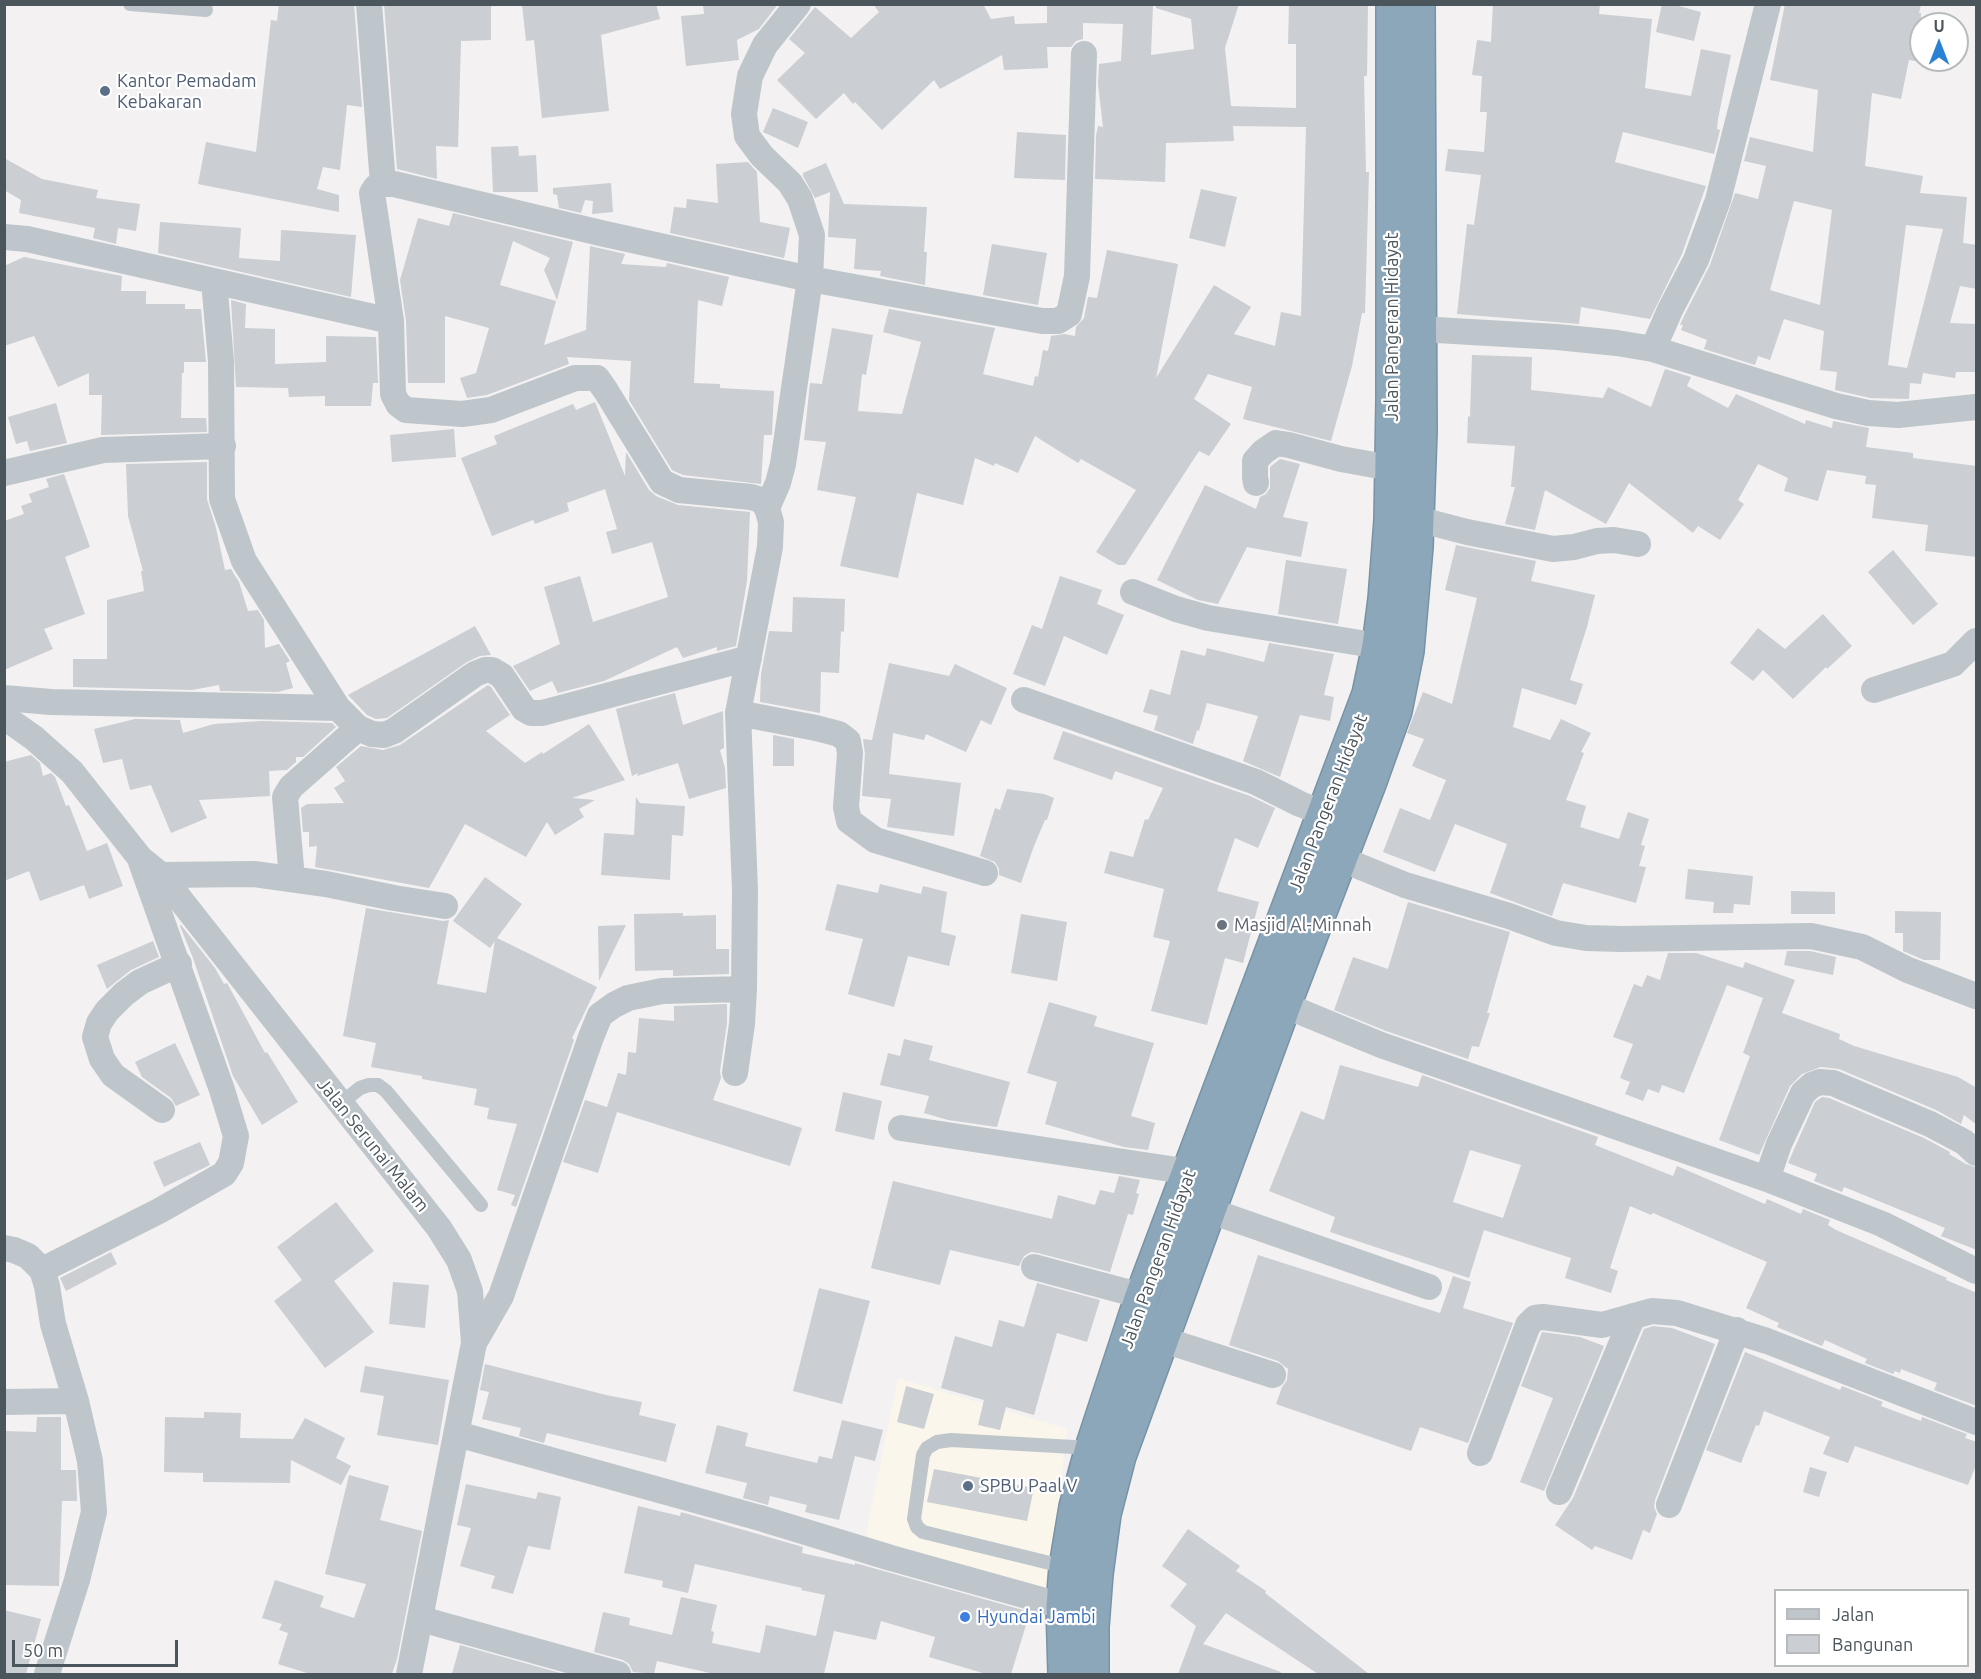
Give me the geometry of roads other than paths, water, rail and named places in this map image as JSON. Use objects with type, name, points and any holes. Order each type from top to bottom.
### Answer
[{"type":"highway","name":"Jalan Pangeran Hidayat","points":[[1105,1452],[1142,1296],[1190,1172],[1270,999],[1341,859],[1395,711],[1407,651],[1417,519],[1420,431],[1406,328],[1393,4]]},
{"type":"highway","name":"Jalan Pangeran Hidayat","points":[[1092,1674],[1092,1628],[1081,1571],[1076,1507],[1161,1339],[1208,1210],[1323,813],[1369,694],[1379,646],[1391,520],[1391,468],[1406,328],[1420,112],[1418,4]]},
{"type":"highway","name":"Jalan Pangeran Hidayat","points":[[1065,1674],[1063,1606],[1081,1571]]},
{"type":"street","points":[[369,4],[383,184]]},
{"type":"street","points":[[767,508],[783,464],[810,279],[812,235],[800,199],[790,183],[762,156],[747,136],[744,114],[750,76],[765,45],[798,4]]},
{"type":"street","points":[[1653,349],[1696,260],[1718,200],[1768,4]]},
{"type":"street","points":[[735,1072],[744,989],[745,890],[738,713],[770,547],[771,522],[767,508],[761,500],[751,497],[679,490],[662,482],[597,378],[575,378],[491,410],[462,414],[406,410],[398,404],[393,394],[391,321],[372,193],[376,187],[383,184],[394,184],[810,279],[1042,321],[1058,321],[1069,314],[1077,276],[1084,54]]},
{"type":"street","points":[[4,237],[27,239],[391,321]]},
{"type":"street","points":[[214,281],[221,362],[222,499],[244,561],[338,708],[358,728],[372,734],[384,735],[394,731],[475,674],[485,670],[492,670],[502,676],[524,709],[531,713],[542,713],[749,658]]},
{"type":"street","points":[[1406,328],[1617,343],[1653,349],[1836,406],[1868,413],[1898,415],[1977,407]]},
{"type":"street","points":[[1256,483],[1255,462],[1263,452],[1276,443],[1289,444],[1341,459],[1391,468]]},
{"type":"street","points":[[4,473],[103,450],[223,446]]},
{"type":"street","points":[[1417,519],[1467,532],[1553,549],[1574,547],[1596,541],[1614,540],[1638,544]]},
{"type":"street","points":[[1133,592],[1176,609],[1208,618],[1379,646]]},
{"type":"street","points":[[1874,690],[1953,664],[1977,641]]},
{"type":"street","points":[[4,698],[51,702],[338,708]]},
{"type":"street","points":[[1024,700],[1256,782],[1323,813]]},
{"type":"street","points":[[738,713],[839,734],[848,741],[850,753],[846,807],[849,821],[875,840],[985,873]]},
{"type":"street","name":"Jalan Serunai Malam","points":[[4,717],[34,738],[72,772],[140,858],[160,875],[439,1228],[459,1260],[470,1291],[474,1343],[409,1674]]},
{"type":"street","points":[[292,879],[285,796],[291,787],[358,728]]},
{"type":"street","points":[[42,1270],[169,1206],[224,1174],[231,1163],[236,1136],[219,1079],[140,858]]},
{"type":"street","points":[[1341,859],[1405,885],[1509,916],[1556,933],[1587,938],[1622,939],[1811,936],[1862,947],[1908,970],[1977,996]]},
{"type":"street","points":[[160,875],[254,874],[445,906]]},
{"type":"street","points":[[162,1110],[113,1075],[102,1059],[95,1038],[99,1023],[124,994],[140,982],[179,964]]},
{"type":"street","points":[[474,1343],[501,1296],[600,1015],[628,998],[662,991],[744,989]]},
{"type":"street","points":[[1270,999],[1381,1045],[1767,1179],[1882,1224],[1977,1271]]},
{"type":"street","points":[[1767,1179],[1779,1144],[1803,1093],[1812,1085],[1820,1082],[1833,1083],[1912,1116],[1964,1142],[1977,1153]]},
{"type":"street","points":[[901,1128],[1190,1172]]},
{"type":"street","points":[[1208,1210],[1429,1287]]},
{"type":"street","points":[[4,1248],[28,1256],[42,1270],[53,1324],[76,1401],[90,1461],[94,1512],[77,1580],[47,1674]]},
{"type":"street","points":[[1034,1267],[1142,1296]]},
{"type":"street","points":[[1480,1453],[1528,1324],[1535,1318],[1543,1317],[1602,1325],[1652,1311],[1665,1311],[1737,1330],[1977,1422]]},
{"type":"street","points":[[1559,1492],[1633,1316]]},
{"type":"street","points":[[1669,1505],[1737,1330]]},
{"type":"street","points":[[1161,1339],[1274,1375]]},
{"type":"street","points":[[4,1402],[76,1401]]},
{"type":"street","points":[[457,1434],[760,1518],[891,1558],[1063,1606]]},
{"type":"street","points":[[421,1619],[618,1674]]},
{"type":"lane","points":[[130,4],[206,10]]},
{"type":"lane","points":[[340,1104],[360,1088],[378,1085],[386,1091],[481,1205]]},
{"type":"lane","points":[[1081,1571],[923,1532],[917,1527],[914,1519],[923,1455],[927,1448],[937,1442],[951,1440],[1105,1452]]},
{"type":"place","name":"Kantor Pemadam Kebakaran","points":[[105,91]]},
{"type":"place","name":"Masjid Al-Minnah","points":[[1222,925]]},
{"type":"place","name":"SPBU Paal V","points":[[968,1486]]},
{"type":"place","name":"Hyundai Jambi","points":[[965,1617]]}]
